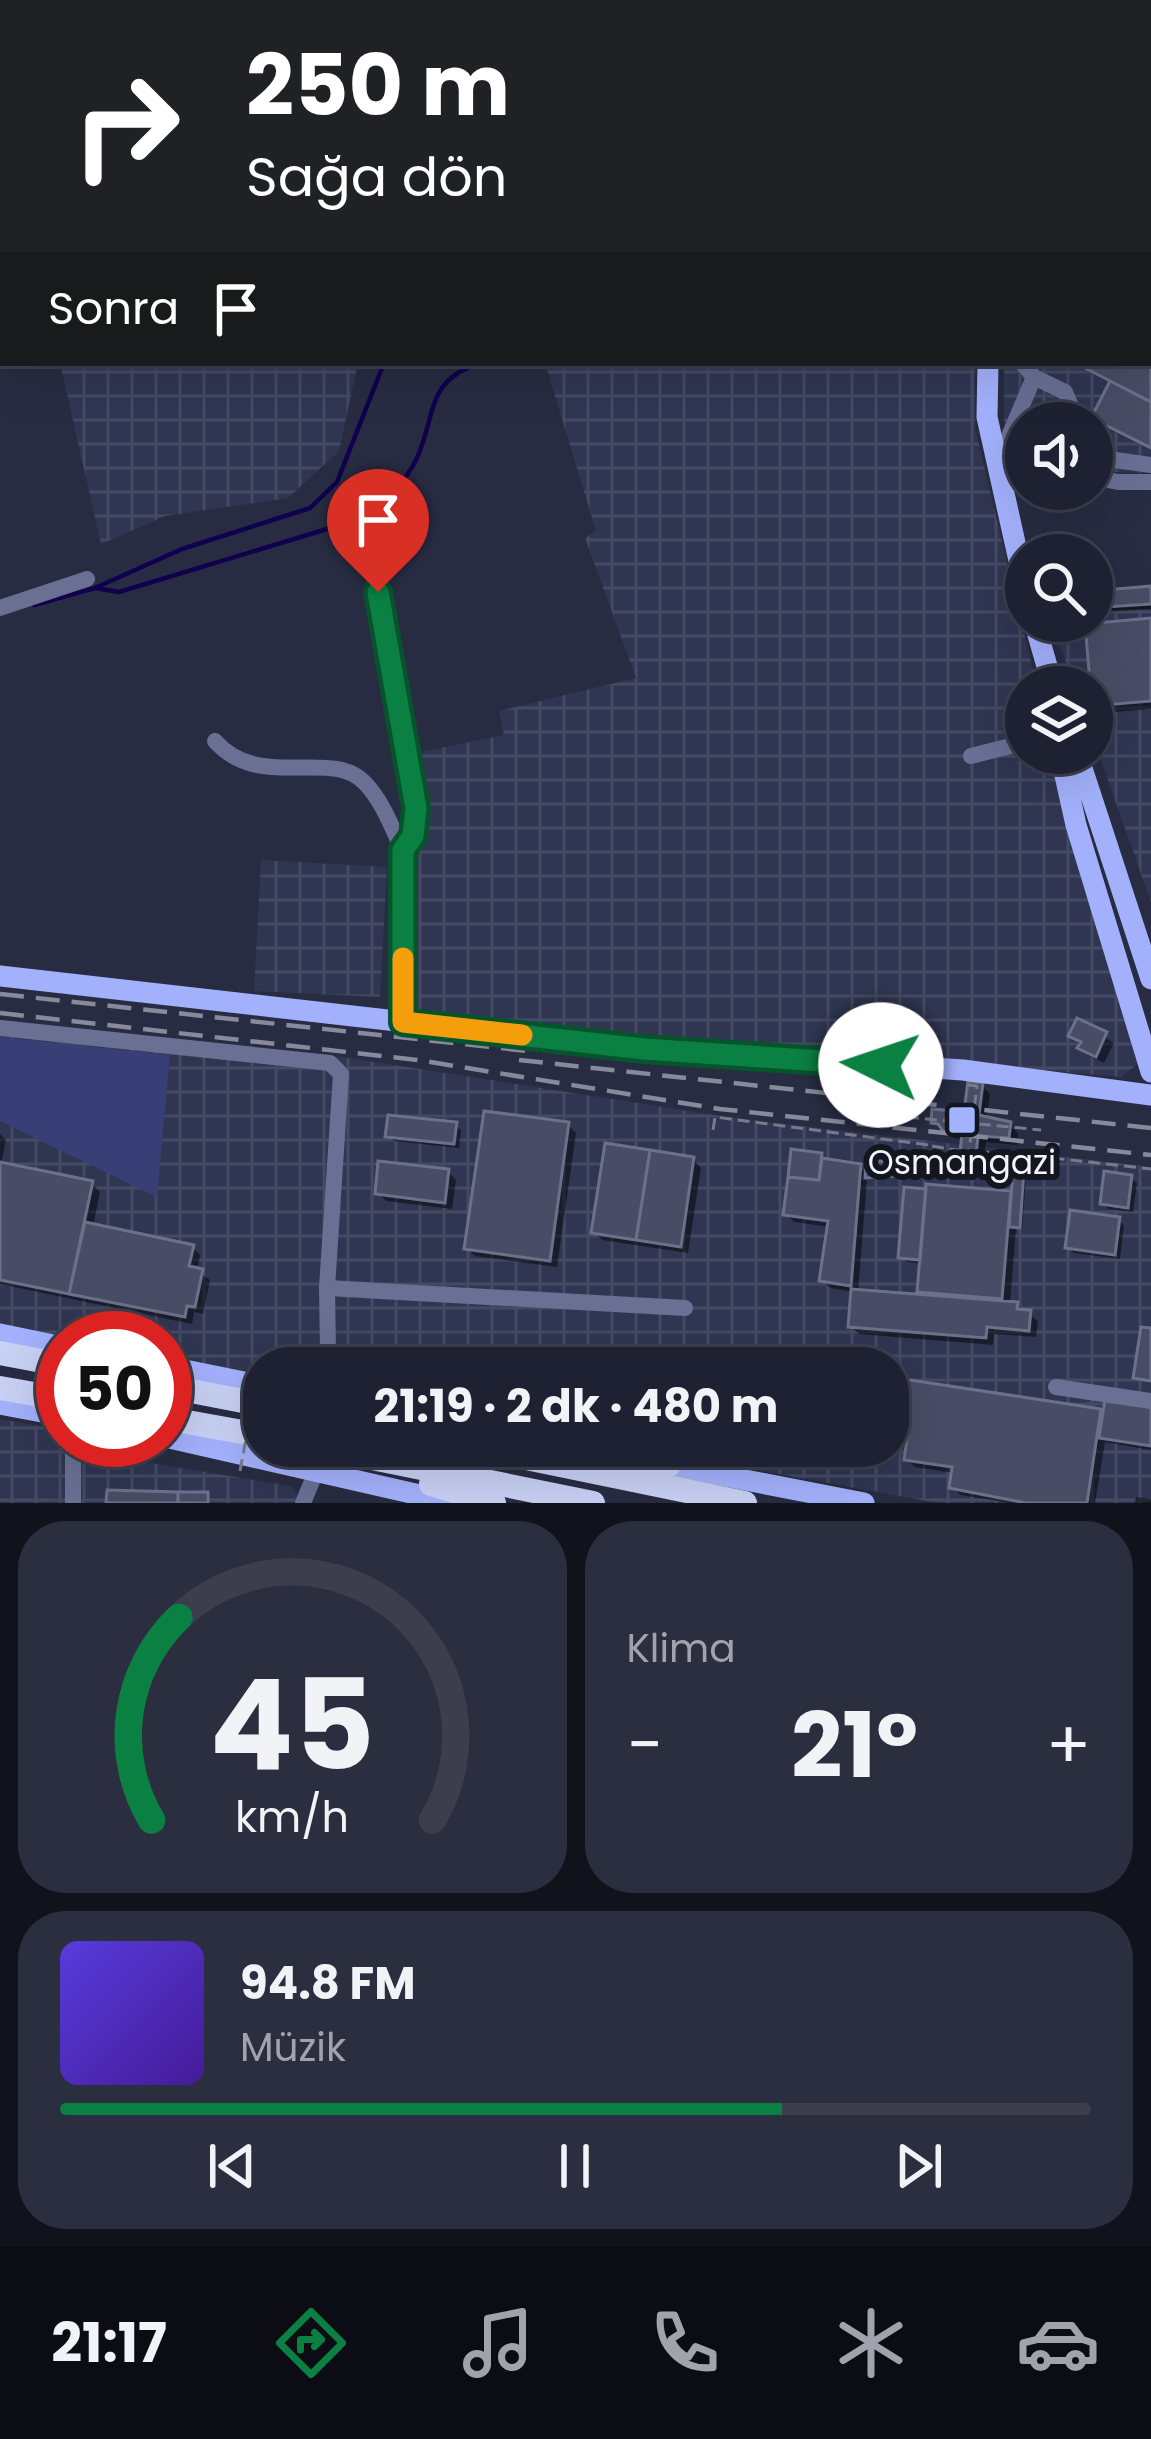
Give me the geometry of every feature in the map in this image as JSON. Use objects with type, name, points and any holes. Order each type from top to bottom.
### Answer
[{"type":"highway","points":[[0,1353],[36,1360]]},
{"type":"highway","points":[[0,1388],[36,1394]]},
{"type":"highway","points":[[192,1391],[243,1402]]},
{"type":"highway","points":[[192,1423],[243,1432]]},
{"type":"highway","points":[[388,1467],[494,1503]]},
{"type":"highway","points":[[417,1467],[593,1503]]},
{"type":"highway","points":[[568,1467],[745,1503]]},
{"type":"main road","points":[[988,366],[987,417],[1005,452]]},
{"type":"main road","points":[[0,976],[644,1049],[1150,1084],[1076,825],[1068,774]]},
{"type":"main road","points":[[1072,774],[1151,980]]},
{"type":"main road","points":[[1082,774],[1151,1028]]},
{"type":"main road","points":[[1094,774],[1151,938]]},
{"type":"main road","points":[[0,1334],[36,1341]]},
{"type":"main road","points":[[192,1371],[243,1382]]},
{"type":"main road","points":[[0,1403],[36,1410]]},
{"type":"main road","points":[[192,1441],[243,1448]]},
{"type":"main road","points":[[343,1467],[455,1503]]},
{"type":"main road","points":[[680,1467],[864,1503]]},
{"type":"street","points":[[1018,402],[1028,370],[1065,392],[1069,402]]},
{"type":"street","points":[[1113,460],[1151,465]]},
{"type":"street","points":[[1113,481],[1151,482]]},
{"type":"street","points":[[0,608],[87,579]]},
{"type":"street","points":[[378,592],[416,808],[413,836],[403,850]]},
{"type":"street","points":[[215,741],[238,763],[345,769],[379,801],[403,850],[403,1022]]},
{"type":"street","points":[[971,756],[1005,747]]},
{"type":"street","points":[[0,1028],[330,1064],[341,1074],[327,1288],[328,1347]]},
{"type":"street","points":[[327,1288],[685,1308]]},
{"type":"street","points":[[1056,1387],[1151,1401]]},
{"type":"street","points":[[73,1467],[73,1503]]},
{"type":"street","points":[[303,1503],[313,1467]]},
{"type":"path","points":[[968,1085],[977,1086],[969,1152]]},
{"type":"path","points":[[713,1130],[715,1117],[1012,1159],[1016,1154]]},
{"type":"path","points":[[907,1117],[1041,1130]]},
{"type":"path","points":[[929,1145],[932,1152],[1016,1154],[1151,1169]]},
{"type":"path","points":[[240,1471],[243,1455]]},
{"type":"shaded area","points":[[61,366],[357,366],[339,451],[288,498],[165,516],[101,544]]},
{"type":"shaded area","points":[[546,366],[975,366],[975,428],[1005,553],[1005,642],[1026,642],[1032,666],[1005,666],[1005,774],[1059,774],[1143,1060],[1121,1077],[415,1016],[416,867],[423,807],[406,755],[504,735],[499,711],[636,678],[585,538],[596,531]]},
{"type":"shaded area","points":[[1004,366],[1150,366],[1151,473],[1113,472],[1113,402],[1005,402],[1005,424]]},
{"type":"shaded area","points":[[1151,609],[1151,902],[1106,774],[1113,774],[1113,666],[1067,666],[1059,642],[1113,642],[1113,612]]},
{"type":"shaded area","points":[[261,860],[387,867],[380,997],[254,991]]},
{"type":"shaded area","points":[[0,1020],[350,1058],[727,1117],[1151,1167],[1151,1503],[938,1503],[740,1467],[909,1467],[909,1347],[243,1347],[243,1376],[192,1367],[192,1311],[36,1311],[36,1335],[0,1332]]},
{"type":"shaded area","points":[[0,1037],[170,1055],[157,1197],[0,1121]]},
{"type":"shaded area","points":[[0,1419],[36,1425],[36,1467],[175,1467],[291,1486],[298,1496],[296,1503],[0,1503]]},
{"type":"building","points":[[1081,366],[1151,366],[1151,402]]},
{"type":"building","points":[[1110,381],[1151,402],[1151,448],[1113,429],[1113,402],[1099,402]]},
{"type":"building","points":[[1151,586],[1151,604],[1113,607],[1113,589]]},
{"type":"building","points":[[1151,618],[1151,701],[1113,704],[1113,666],[1089,666],[1087,642],[1113,642],[1113,621]]},
{"type":"building","points":[[1077,1018],[1107,1032],[1096,1057],[1077,1048],[1081,1042],[1068,1036]]},
{"type":"building","points":[[968,1081],[983,1083],[979,1115],[1011,1122],[1009,1138],[978,1136],[976,1155],[960,1153],[962,1133],[943,1131],[931,1123],[932,1109],[964,1112]]},
{"type":"building","points":[[484,1111],[569,1122],[550,1261],[464,1249]]},
{"type":"building","points":[[388,1115],[457,1122],[454,1144],[385,1137]]},
{"type":"building","points":[[605,1143],[650,1150],[636,1240],[591,1233]]},
{"type":"building","points":[[791,1149],[822,1153],[819,1180],[788,1177]]},
{"type":"building","points":[[650,1150],[694,1157],[681,1247],[636,1240]]},
{"type":"building","points":[[822,1158],[861,1164],[851,1286],[819,1281],[828,1221],[783,1215],[788,1177],[819,1180]]},
{"type":"building","points":[[866,1160],[898,1163],[897,1176],[865,1178]]},
{"type":"building","points":[[378,1161],[449,1169],[445,1203],[375,1194]]},
{"type":"building","points":[[0,1162],[93,1181],[69,1294],[0,1280]]},
{"type":"building","points":[[1013,1168],[1024,1169],[1020,1228],[1009,1227]]},
{"type":"building","points":[[1104,1171],[1132,1175],[1128,1208],[1100,1204]]},
{"type":"building","points":[[926,1184],[1011,1191],[1002,1299],[917,1292]]},
{"type":"building","points":[[904,1187],[926,1189],[920,1260],[898,1258]]},
{"type":"building","points":[[1070,1210],[1120,1217],[1115,1255],[1065,1248]]},
{"type":"building","points":[[85,1222],[194,1245],[189,1266],[203,1269],[195,1307],[187,1306],[186,1311],[155,1311],[69,1294]]},
{"type":"building","points":[[851,1289],[1018,1302],[1017,1309],[1031,1310],[1029,1331],[987,1327],[986,1338],[848,1327]]},
{"type":"building","points":[[1141,1327],[1151,1328],[1151,1381],[1133,1378]]},
{"type":"building","points":[[909,1380],[1101,1409],[1087,1503],[1026,1503],[949,1488],[952,1467],[909,1461]]},
{"type":"building","points":[[1105,1399],[1151,1406],[1151,1446],[1099,1438]]},
{"type":"building","points":[[107,1490],[178,1492],[178,1503],[106,1503]]},
{"type":"building","points":[[178,1492],[208,1492],[208,1503],[178,1503]]},
{"type":"waterway","points":[[34,605],[95,588],[182,549],[310,508],[337,482],[383,366]]},
{"type":"waterway","points":[[95,588],[119,592],[360,519],[393,492],[412,468],[441,389],[472,366]]},
{"type":"railway","points":[[0,994],[537,1052]]},
{"type":"railway","points":[[0,1013],[418,1060],[720,1109],[1151,1155]]},
{"type":"railway","points":[[519,1060],[1151,1128]]},
{"type":"slow traffic","points":[[403,958],[403,1022],[522,1035]]},
{"type":"place","name":"Osmangazi","points":[[962,1120]]},
{"type":"route","points":[[378,592],[416,808],[413,836],[403,850],[403,1022],[644,1049],[881,1065]]}]
